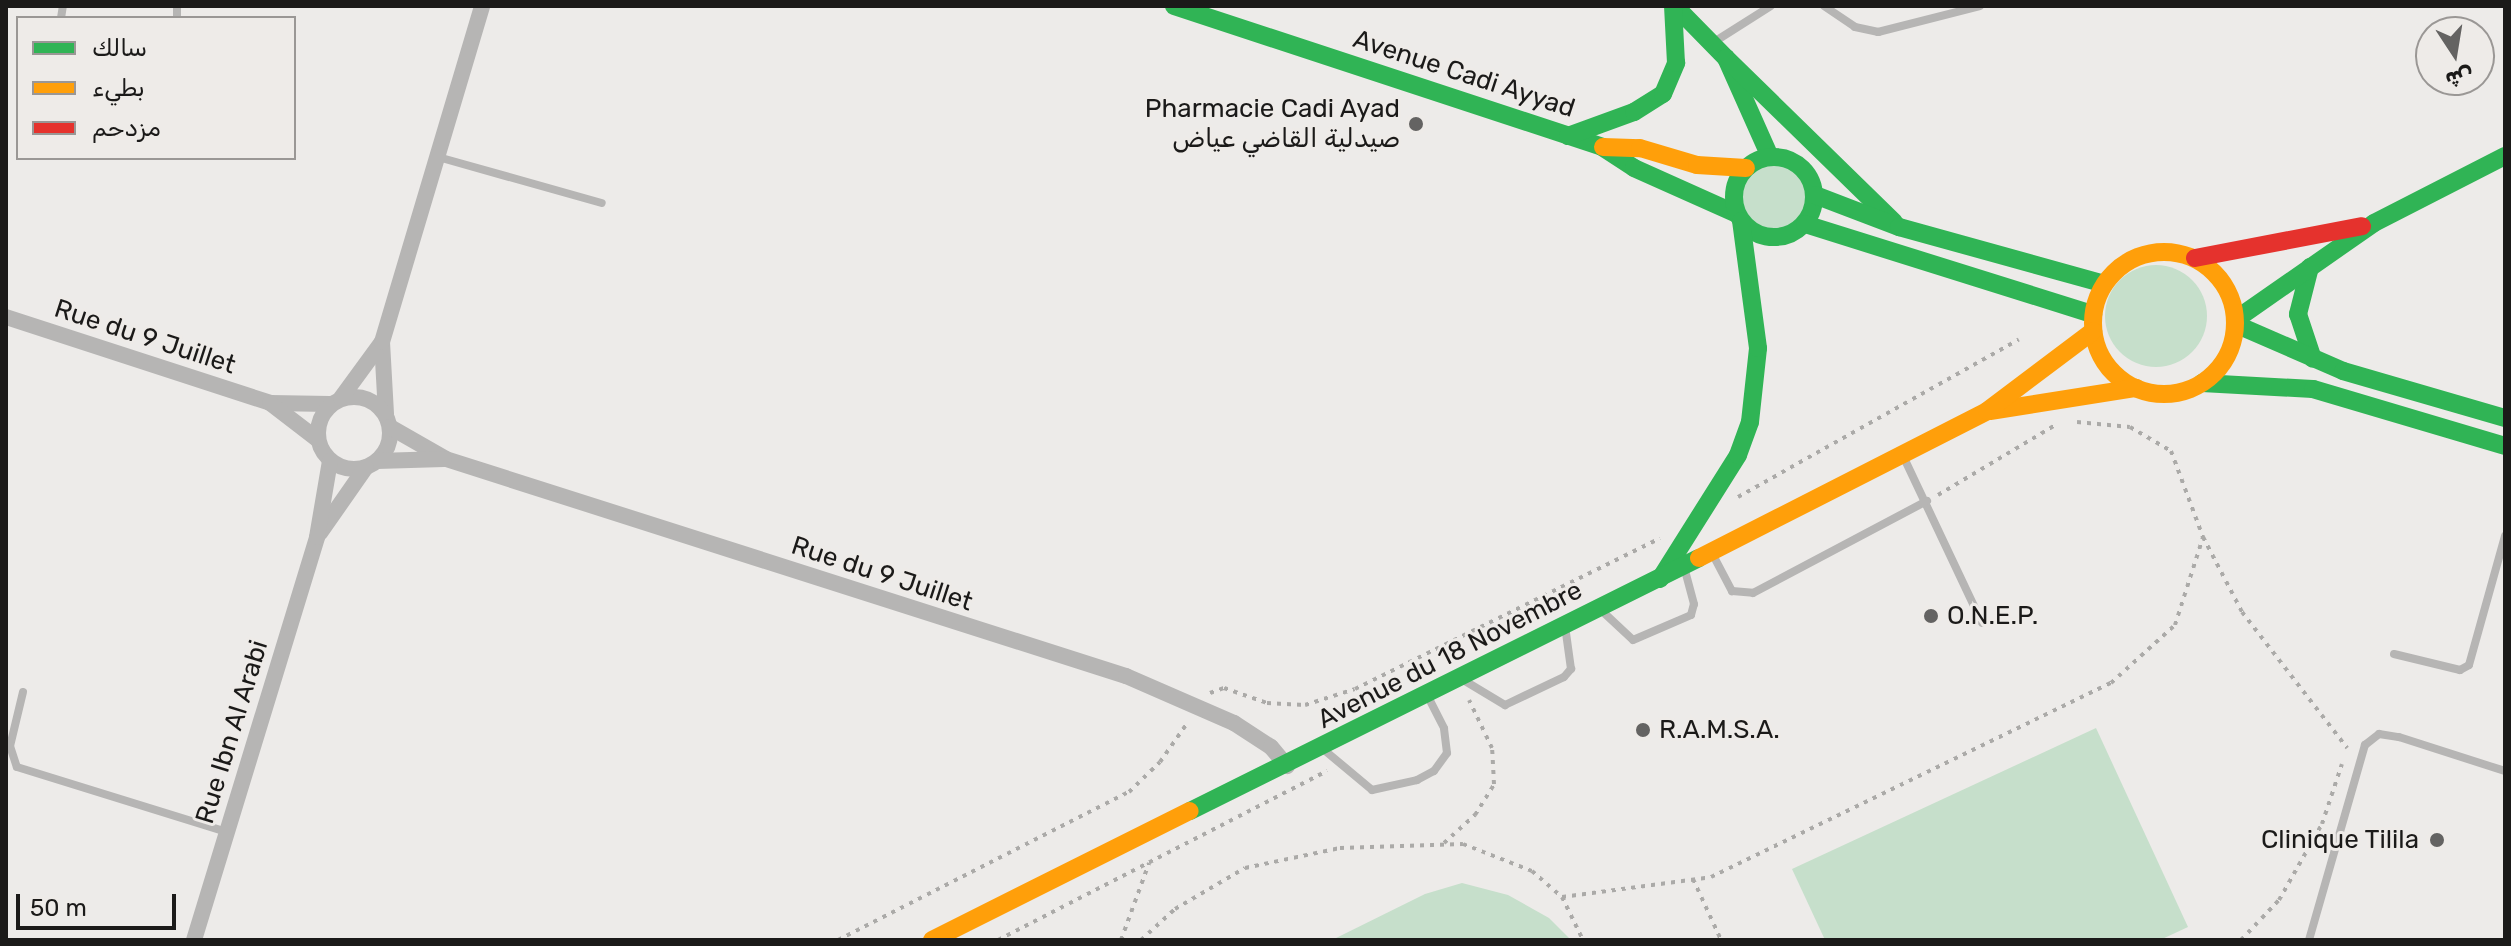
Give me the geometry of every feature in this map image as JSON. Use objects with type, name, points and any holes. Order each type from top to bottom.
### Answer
[{"type":"main road","name":"Avenue Cadi Ayyad","points":[[1174,6],[1602,147],[1634,168],[1739,217]]},
{"type":"main road","points":[[1568,136],[1634,112],[1663,94],[1676,63],[1674,6]]},
{"type":"main road","points":[[1674,6],[1899,227]]},
{"type":"main road","points":[[1726,58],[1770,157]]},
{"type":"main road","name":"Avenue Cadi Ayyad","points":[[1602,147],[1640,148],[1697,165],[1746,168]]},
{"type":"main road","points":[[2235,322],[2374,223],[2505,156]]},
{"type":"main road","points":[[1660,579],[1738,455],[1759,378],[1734,189],[1746,168],[1770,157],[1801,166],[1815,195],[1899,227],[2104,284]]},
{"type":"main road","points":[[1739,217],[1765,237],[1794,233],[1805,224],[1815,195]]},
{"type":"main road","points":[[2195,258],[2374,223]]},
{"type":"main road","points":[[1805,224],[2093,322]]},
{"type":"main road","points":[[2202,383],[2226,357],[2235,322],[2224,284],[2195,258],[2170,251],[2144,254],[2121,265],[2104,284],[2093,322],[2100,355],[2115,375],[2136,388],[2158,394],[2202,383],[2313,389],[2505,446]]},
{"type":"main road","points":[[2311,265],[2298,314],[2313,359]]},
{"type":"main road","name":"Avenue du 18 Novembre","points":[[932,940],[1323,749],[1565,625],[1685,569],[1903,456],[1987,411],[2093,322]]},
{"type":"main road","points":[[2235,322],[2313,359],[2505,418]]},
{"type":"main road","name":"Avenue du 18 Novembre","points":[[1987,411],[2136,388]]},
{"type":"street","points":[[382,342],[336,401],[322,414],[317,439],[330,461],[341,467],[372,464],[390,439],[382,342],[482,6]]},
{"type":"street","name":"Rue du 9 Juillet","points":[[6,317],[270,403],[317,439]]},
{"type":"street","points":[[336,401],[366,399],[388,420]]},
{"type":"street","name":"Rue du 9 Juillet","points":[[270,403],[336,401]]},
{"type":"street","name":"Rue du 9 Juillet","points":[[388,420],[446,459],[1126,676],[1197,706],[1254,735],[1287,766]]},
{"type":"street","name":"Rue du 9 Juillet","points":[[372,464],[446,459]]},
{"type":"street","name":"Rue Ibn Al Arabi","points":[[194,940],[317,537],[330,461]]},
{"type":"street","name":"Rue Ibn Al Arabi","points":[[317,537],[372,464]]},
{"type":"lane","points":[[1712,43],[1771,6]]},
{"type":"lane","points":[[1824,6],[1855,27],[1878,32],[1980,6]]},
{"type":"lane","points":[[437,157],[602,203]]},
{"type":"lane","points":[[1903,456],[1927,501],[1982,623]]},
{"type":"lane","points":[[1712,553],[1732,591],[1753,593],[1927,501]]},
{"type":"lane","points":[[2394,654],[2460,670],[2469,665],[2505,536]]},
{"type":"lane","points":[[1599,609],[1633,640],[1691,615],[1693,592],[1685,569]]},
{"type":"lane","points":[[1461,679],[1505,705],[1518,703],[1571,669],[1565,625]]},
{"type":"lane","points":[[23,692],[10,746],[17,767],[227,832]]},
{"type":"lane","points":[[1323,749],[1337,764],[1372,790],[1417,780],[1445,760],[1447,743],[1427,697]]},
{"type":"lane","points":[[2309,940],[2365,745],[2379,734],[2399,737],[2505,771]]},
{"type":"path","points":[[838,940],[1129,792],[1160,762],[1208,693],[1224,688],[1267,703],[1305,705],[1355,689],[1700,519],[2019,339]]},
{"type":"path","points":[[1927,501],[2062,421],[2130,427],[2171,451],[2203,537],[2242,612],[2297,688],[2349,745],[2322,824],[2279,900],[2241,940]]},
{"type":"path","points":[[1562,897],[1711,877],[2111,683],[2175,625],[2203,537]]},
{"type":"path","points":[[1442,845],[1475,815],[1494,784],[1492,748],[1461,679]]},
{"type":"path","points":[[1437,714],[1469,699]]},
{"type":"path","points":[[998,940],[1337,764]]},
{"type":"path","points":[[1141,940],[1175,909],[1245,868],[1340,848],[1463,844],[1532,871],[1562,897],[1583,940]]},
{"type":"path","points":[[1121,940],[1150,861]]},
{"type":"path","points":[[1693,879],[1721,940]]},
{"type":"green space","points":[[1766,164],[1780,164],[1792,169],[1802,179],[1807,198],[1802,217],[1792,227],[1780,232],[1766,232],[1754,227],[1744,217],[1739,205],[1739,191],[1744,179],[1754,169]]},
{"type":"green space","points":[[2156,265],[2176,269],[2192,280],[2203,296],[2207,316],[2203,336],[2192,352],[2176,363],[2156,367],[2136,363],[2120,352],[2109,336],[2105,316],[2109,296],[2120,280],[2136,269]]},
{"type":"green space","points":[[2096,728],[2188,927],[2160,940],[1825,940],[1792,869]]},
{"type":"green space","points":[[1462,883],[1508,895],[1549,918],[1571,940],[1332,940],[1425,894]]},
{"type":"traffic: fast","points":[[1174,6],[1602,147],[1634,168],[1737,214]]},
{"type":"traffic: fast","points":[[1568,136],[1634,112],[1663,94],[1676,63],[1673,6]]},
{"type":"traffic: fast","points":[[1675,6],[1726,58],[1770,157]]},
{"type":"traffic: fast","points":[[1726,58],[1894,222]]},
{"type":"traffic: fast","points":[[2235,320],[2374,223],[2505,156]]},
{"type":"traffic: fast","points":[[1766,157],[1782,157],[1803,168],[1814,189],[1814,197],[1814,205],[1803,226],[1782,237],[1766,237],[1752,231],[1740,219],[1734,205],[1734,189],[1740,175],[1752,163],[1766,157]]},
{"type":"traffic: fast","points":[[1815,195],[1899,227],[2104,284]]},
{"type":"traffic: fast","points":[[1660,579],[1738,455],[1750,422],[1758,348],[1741,221]]},
{"type":"traffic: fast","points":[[1805,224],[2093,314]]},
{"type":"traffic: fast","points":[[2310,267],[2298,314],[2313,359]]},
{"type":"traffic: fast","points":[[2235,324],[2343,371],[2505,418]]},
{"type":"traffic: fast","points":[[2202,383],[2313,389],[2505,446]]},
{"type":"traffic: fast","points":[[1190,811],[1699,558]]},
{"type":"traffic: slow","points":[[1603,147],[1640,148],[1697,165],[1746,168]]},
{"type":"traffic: slow","points":[[2164,252],[2191,257],[2214,273],[2230,296],[2235,323],[2230,350],[2214,373],[2191,389],[2164,394],[2137,389],[2114,373],[2098,350],[2093,323],[2098,296],[2114,273],[2137,257],[2164,252]]},
{"type":"traffic: slow","points":[[1699,558],[1987,411],[2093,331]]},
{"type":"traffic: slow","points":[[1990,411],[2136,388]]},
{"type":"traffic: slow","points":[[932,940],[1190,811]]},
{"type":"traffic: jam","points":[[2195,258],[2362,226]]},
{"type":"place","name":"Pharmacie Cadi Ayad صيدلية القاضي عياض","points":[[1416,124]]},
{"type":"place","name":"O.N.E.P.","points":[[1931,616]]},
{"type":"place","name":"R.A.M.S.A.","points":[[1643,730]]},
{"type":"place","name":"Clinique Tilila","points":[[2437,840]]}]
